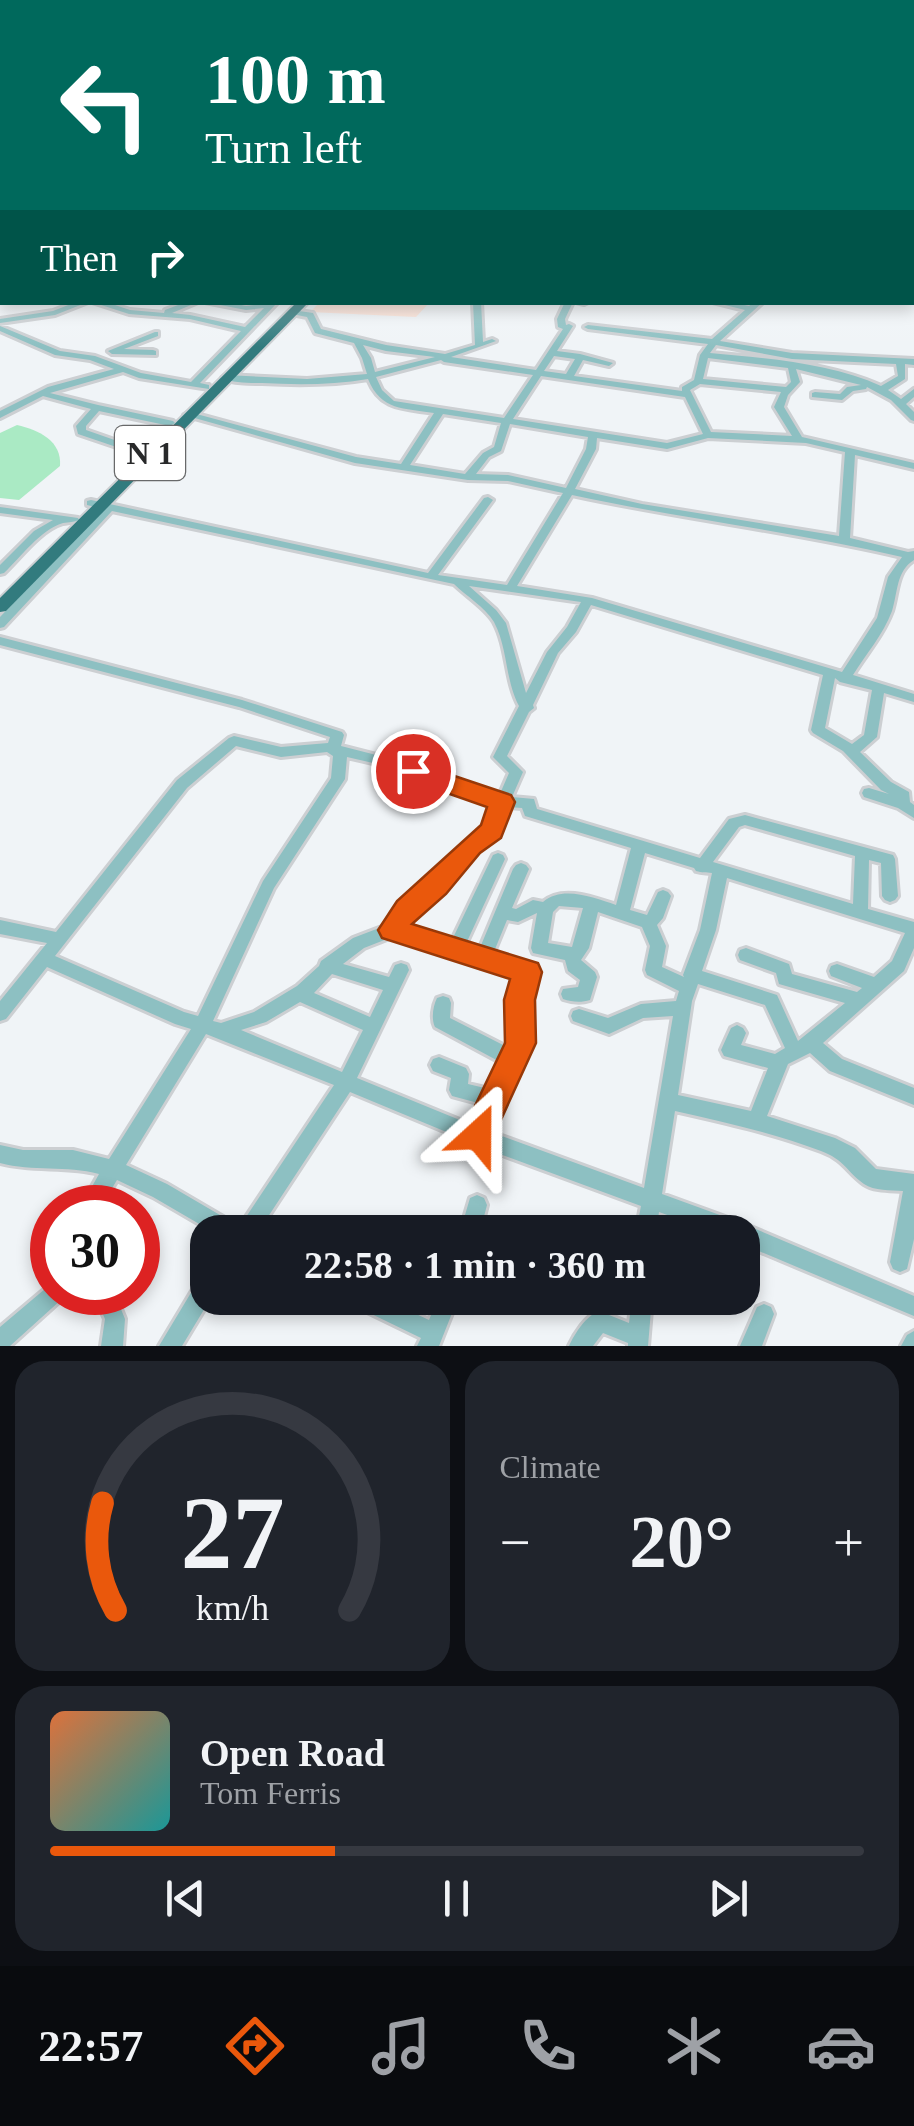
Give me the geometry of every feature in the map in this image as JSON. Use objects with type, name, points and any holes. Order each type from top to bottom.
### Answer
[{"type":"highway","name":"N 1","points":[[0,607],[298,306]]},
{"type":"highway","name":"N 1","points":[[0,592],[69,519],[101,504],[140,452],[170,423],[199,386],[298,306]]},
{"type":"street","points":[[0,321],[55,313],[76,305]]},
{"type":"street","points":[[110,305],[245,330]]},
{"type":"street","points":[[140,375],[153,364],[157,305]]},
{"type":"street","points":[[158,315],[186,305]]},
{"type":"street","points":[[228,305],[266,305]]},
{"type":"street","points":[[0,328],[58,352],[95,359],[140,375],[199,386],[271,305]]},
{"type":"street","points":[[478,305],[480,346]]},
{"type":"street","points":[[468,477],[486,456],[498,449],[506,422],[565,326],[561,319],[568,305]]},
{"type":"street","points":[[298,306],[310,314],[318,332],[358,342],[688,395]]},
{"type":"street","points":[[698,381],[704,355],[755,306]]},
{"type":"street","points":[[588,327],[792,356],[914,362]]},
{"type":"street","points":[[95,359],[155,334]]},
{"type":"street","points":[[226,378],[309,384],[370,378],[492,340]]},
{"type":"street","points":[[358,342],[366,352],[370,378],[385,401],[667,446],[708,435],[799,440],[914,466]]},
{"type":"street","points":[[112,352],[153,353]]},
{"type":"street","points":[[550,353],[609,363]]},
{"type":"street","points":[[704,355],[740,358],[870,386],[902,403],[914,418]]},
{"type":"street","points":[[569,377],[580,357]]},
{"type":"street","points":[[883,390],[902,377],[900,361]]},
{"type":"street","points":[[792,368],[796,382],[779,407],[799,440]]},
{"type":"street","points":[[0,415],[41,393],[120,370]]},
{"type":"street","points":[[708,435],[688,395],[687,386],[698,381],[790,389],[815,398],[842,397],[850,388],[870,386]]},
{"type":"street","points":[[902,403],[914,392]]},
{"type":"street","points":[[41,393],[170,423]]},
{"type":"street","points":[[97,408],[81,426],[81,432],[140,452]]},
{"type":"street","points":[[406,464],[440,411]]},
{"type":"street","points":[[188,415],[355,460],[468,477],[508,478],[912,555]]},
{"type":"street","points":[[510,589],[591,449],[593,436]]},
{"type":"street","points":[[844,540],[850,452]]},
{"type":"street","points":[[430,577],[488,500]]},
{"type":"street","points":[[0,624],[101,504],[430,577],[588,600],[914,698]]},
{"type":"street","points":[[0,510],[69,519]]},
{"type":"street","points":[[0,570],[38,533],[69,519]]},
{"type":"street","points":[[909,803],[852,751],[818,730],[836,677],[883,618],[889,602],[890,579],[912,555]]},
{"type":"street","points":[[457,581],[498,619],[514,660],[521,702],[528,708]]},
{"type":"street","points":[[392,930],[407,909],[436,886],[470,846],[492,831],[516,772],[500,757],[553,652],[572,630],[588,600]]},
{"type":"street","points":[[0,640],[242,704],[337,735],[338,779],[268,886],[202,1026],[105,1185]]},
{"type":"street","points":[[852,751],[859,750],[870,736],[878,690]]},
{"type":"street","points":[[0,1014],[182,784],[229,742],[282,752],[314,746],[376,758],[502,802],[529,804],[530,812],[720,874],[914,930],[906,968],[778,1063],[756,1121]]},
{"type":"street","points":[[869,793],[909,803]]},
{"type":"street","points":[[701,867],[734,823],[746,820],[888,859],[890,896]]},
{"type":"street","points":[[621,914],[639,846]]},
{"type":"street","points":[[860,912],[862,854]]},
{"type":"street","points":[[456,951],[498,859]]},
{"type":"street","points":[[482,961],[520,868]]},
{"type":"street","points":[[648,1215],[683,1008],[708,930],[720,874]]},
{"type":"street","points":[[482,893],[518,916],[530,907],[546,908]]},
{"type":"street","points":[[572,956],[539,948],[546,908],[556,900],[592,903],[648,922],[655,918],[662,896]]},
{"type":"street","points":[[572,956],[581,948],[592,903]]},
{"type":"street","points":[[648,922],[658,946],[651,968],[772,1001],[802,1047],[914,1097]]},
{"type":"street","points":[[0,927],[58,939]]},
{"type":"street","points":[[223,1032],[228,1026],[251,1022],[297,993],[367,936],[392,930],[527,972],[520,1000],[520,1043],[478,1135]]},
{"type":"street","points":[[746,955],[783,969],[785,979],[861,1000]]},
{"type":"street","points":[[569,994],[584,995],[589,977],[574,966],[572,956]]},
{"type":"street","points":[[43,958],[202,1026],[691,1215]]},
{"type":"street","points":[[258,1215],[348,1081],[397,978],[327,966]]},
{"type":"street","points":[[837,971],[877,986]]},
{"type":"street","points":[[297,993],[373,1026]]},
{"type":"street","points":[[443,1002],[441,1022],[514,1060]]},
{"type":"street","points":[[579,1016],[609,1026],[641,1010],[683,1008]]},
{"type":"street","points":[[737,1033],[730,1050],[778,1063]]},
{"type":"street","points":[[438,1064],[460,1074],[458,1090],[492,1098]]},
{"type":"street","points":[[667,1101],[756,1121],[839,1148],[872,1178],[914,1183],[900,1262]]},
{"type":"street","points":[[0,1154],[29,1162],[67,1158],[115,1170],[203,1215]]},
{"type":"street","points":[[475,1215],[478,1205]]},
{"type":"street","points":[[760,1241],[914,1306]]},
{"type":"street","points":[[170,1346],[190,1312]]},
{"type":"street","points":[[0,1341],[30,1314]]},
{"type":"street","points":[[751,1346],[764,1314]]},
{"type":"street","points":[[112,1346],[113,1315]]},
{"type":"street","points":[[389,1315],[431,1340],[441,1315]]},
{"type":"street","points":[[580,1346],[599,1321],[638,1342],[640,1315]]},
{"type":"shaded area","points":[[316,305],[427,305],[416,317],[310,312]]},
{"type":"green space","points":[[17,425],[48,438],[60,457],[60,466],[19,500],[0,498],[0,433]]},
{"type":"route","points":[[413,771],[502,802],[492,831],[470,846],[436,886],[407,909],[392,930],[527,972],[520,1000],[520,1043],[478,1135]]}]
